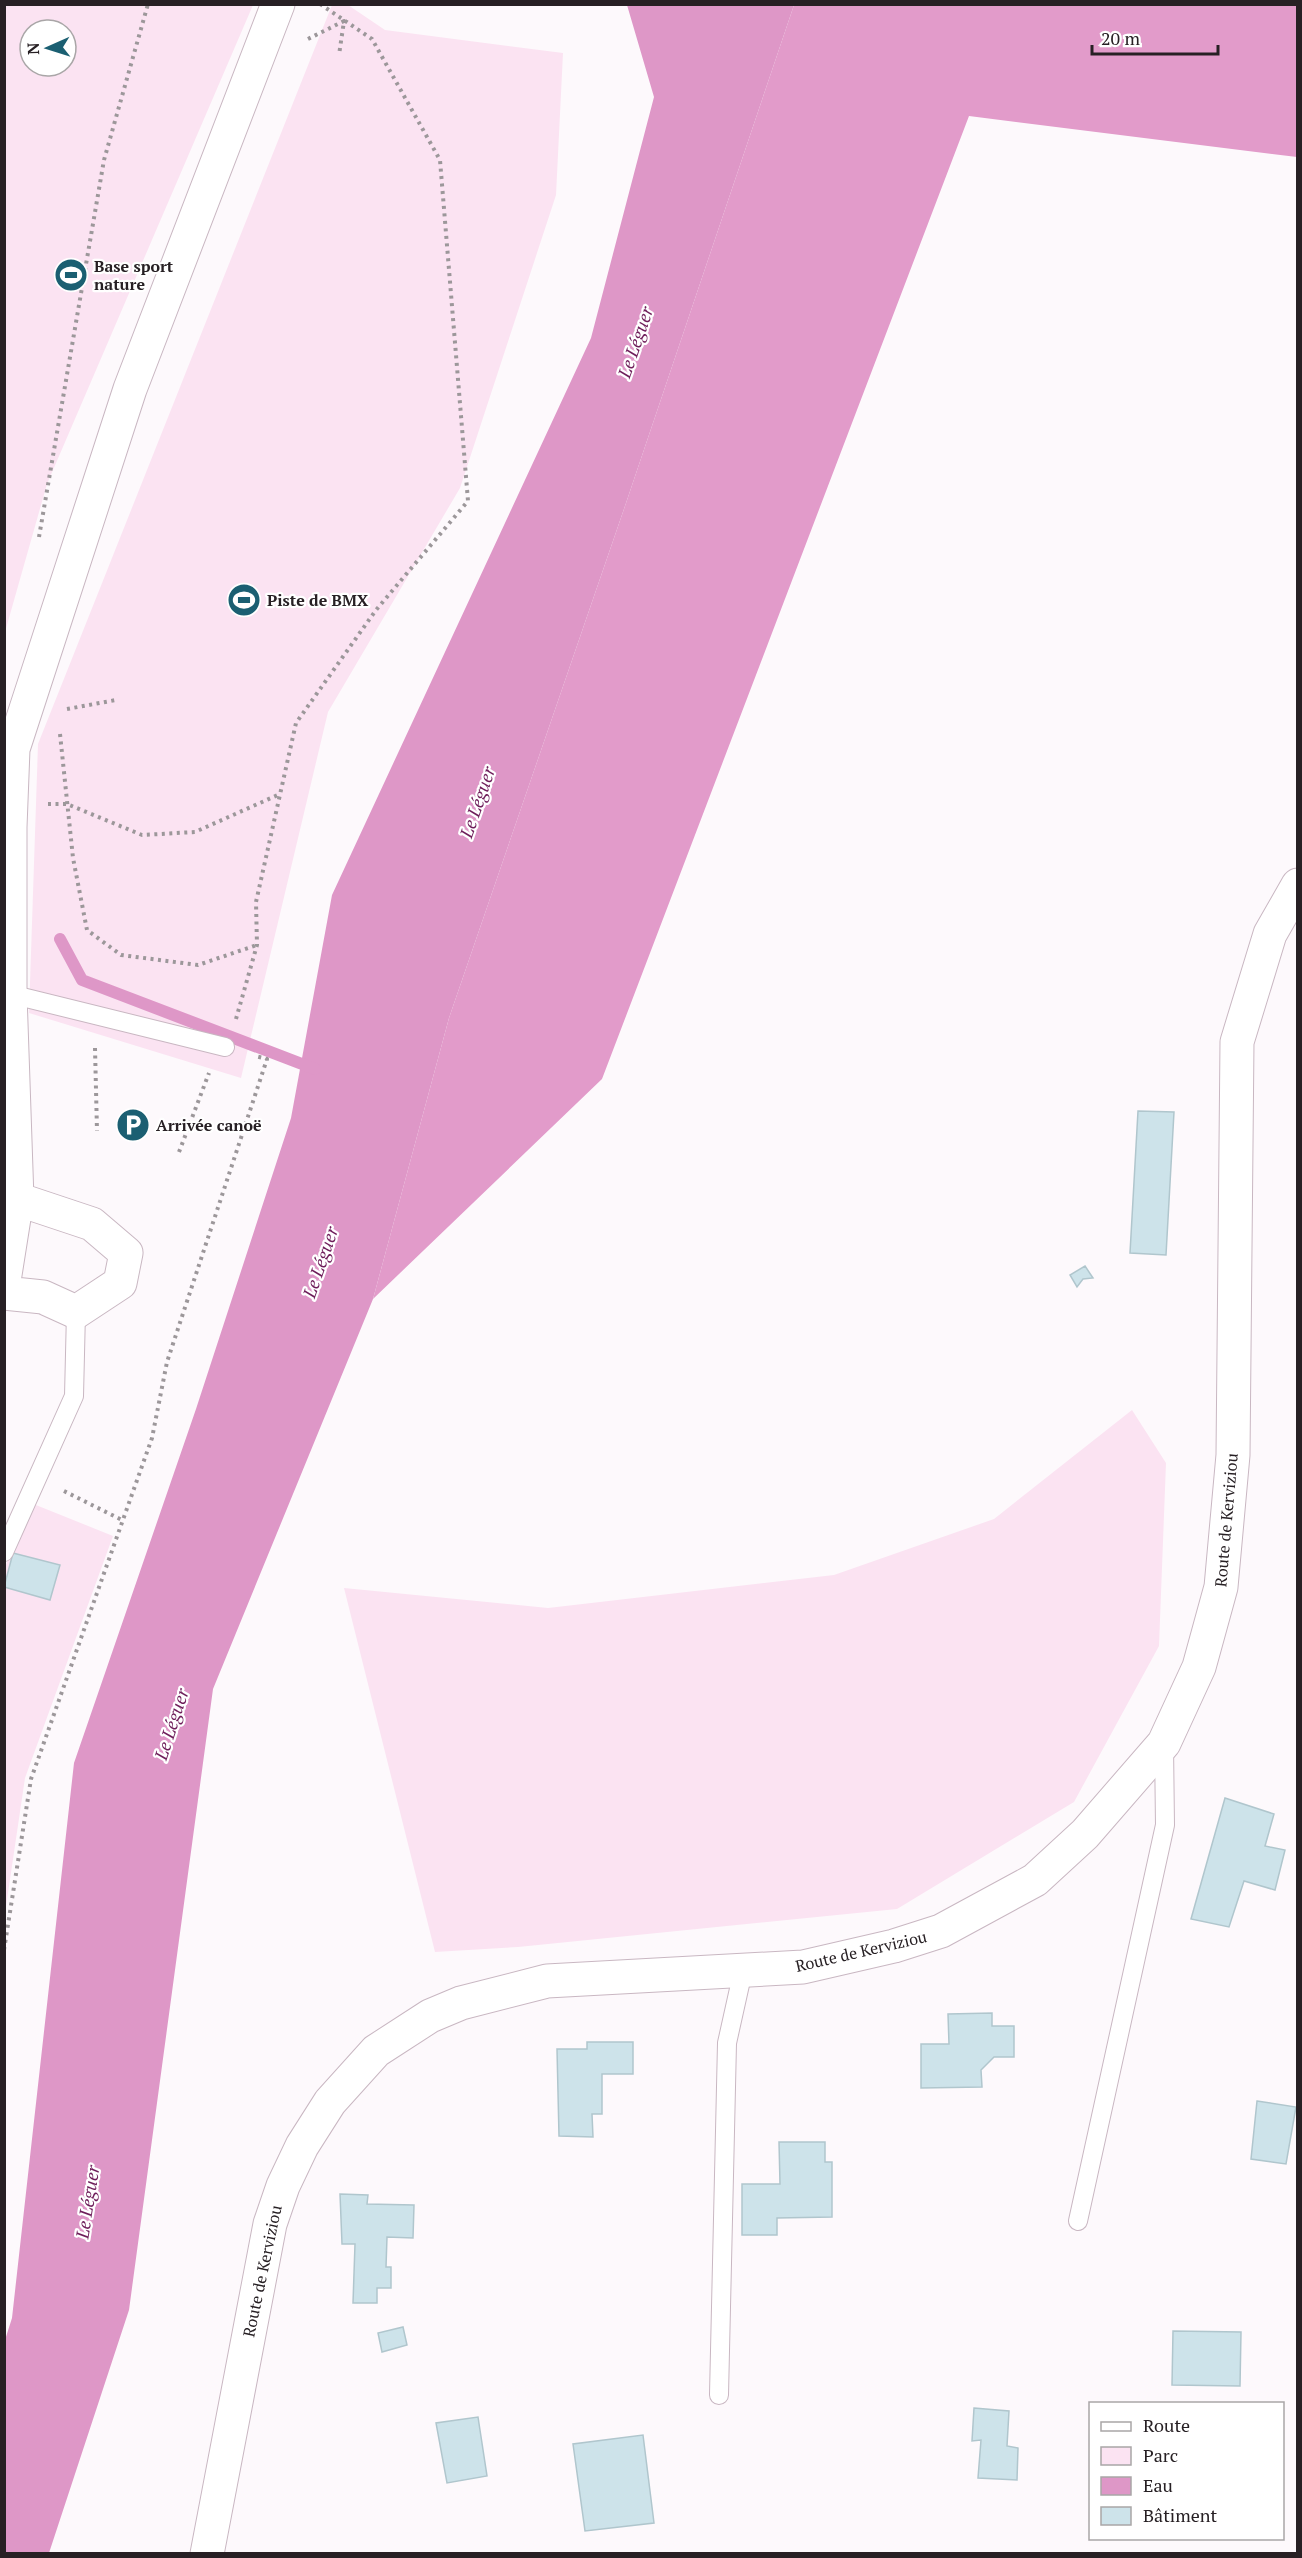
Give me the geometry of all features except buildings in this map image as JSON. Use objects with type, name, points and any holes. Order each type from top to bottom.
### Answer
[{"type":"street","points":[[4,1281],[17,1199],[10,994],[10,827],[13,749],[130,389],[278,4]]},
{"type":"street","name":"Route de Kerviziou","points":[[207,2553],[270,2224],[283,2186],[302,2146],[330,2102],[376,2050],[405,2030],[461,2003],[547,1981],[803,1967],[894,1946],[941,1932],[1035,1880],[1085,1834],[1164,1743],[1199,1667],[1221,1587],[1233,1455],[1237,1041],[1270,934],[1298,885]]},
{"type":"street","points":[[4,1293],[44,1297],[76,1312],[120,1282],[126,1253],[92,1224],[17,1199]]},
{"type":"lane","points":[[10,994],[225,1047]]},
{"type":"lane","points":[[4,1552],[74,1396],[76,1312]]},
{"type":"lane","points":[[1078,2221],[1165,1825],[1164,1743]]},
{"type":"lane","points":[[719,2395],[727,2043],[743,1971]]},
{"type":"path","points":[[38,542],[57,420],[104,160],[148,4]]},
{"type":"path","points":[[236,1021],[257,945],[256,902],[296,723],[376,610],[468,501],[440,160],[372,39],[320,4]]},
{"type":"path","points":[[304,48],[309,37],[344,21]]},
{"type":"path","points":[[339,55],[344,21]]},
{"type":"path","points":[[60,710],[116,700]]},
{"type":"path","points":[[59,726],[73,858],[87,930],[121,955],[198,965],[257,945]]},
{"type":"path","points":[[67,804],[142,835],[195,832],[280,794]]},
{"type":"path","points":[[94,1014],[97,1131]]},
{"type":"path","points":[[4,1950],[31,1779],[152,1438],[167,1362],[267,1059],[225,1047],[208,1076],[179,1152]]},
{"type":"path","points":[[36,1477],[122,1520]]},
{"type":"green space","name":"Base sport nature","points":[[5,4],[253,5],[47,484],[5,632]]},
{"type":"green space","name":"Piste de BMX","points":[[332,5],[348,5],[385,30],[563,53],[556,195],[460,488],[328,712],[241,1078],[29,1013],[38,744]]},
{"type":"green space","points":[[1132,1410],[1166,1463],[1159,1646],[1074,1802],[897,1909],[518,1947],[435,1952],[344,1588],[548,1608],[834,1575],[994,1519]]},
{"type":"green space","points":[[31,1503],[113,1536],[25,1778],[5,1913],[5,1567]]},
{"type":"shaded area","points":[[794,5],[1297,5],[1297,157],[969,116],[602,1079],[373,1299],[449,1018]]},
{"type":"water","name":"Le Léguer","points":[[627,5],[794,5],[449,1018],[373,1299],[213,1689],[129,2310],[49,2553],[5,2553],[5,2340],[12,2318],[74,1763],[196,1409],[291,1118],[332,895],[591,338],[654,97]]},
{"type":"waterway","points":[[60,939],[82,980],[315,1069]]},
{"type":"place","name":"Base sport nature","points":[[71,275]]},
{"type":"place","name":"Piste de BMX","points":[[244,600]]},
{"type":"place","name":"Arrivée canoë","points":[[133,1125]]}]
